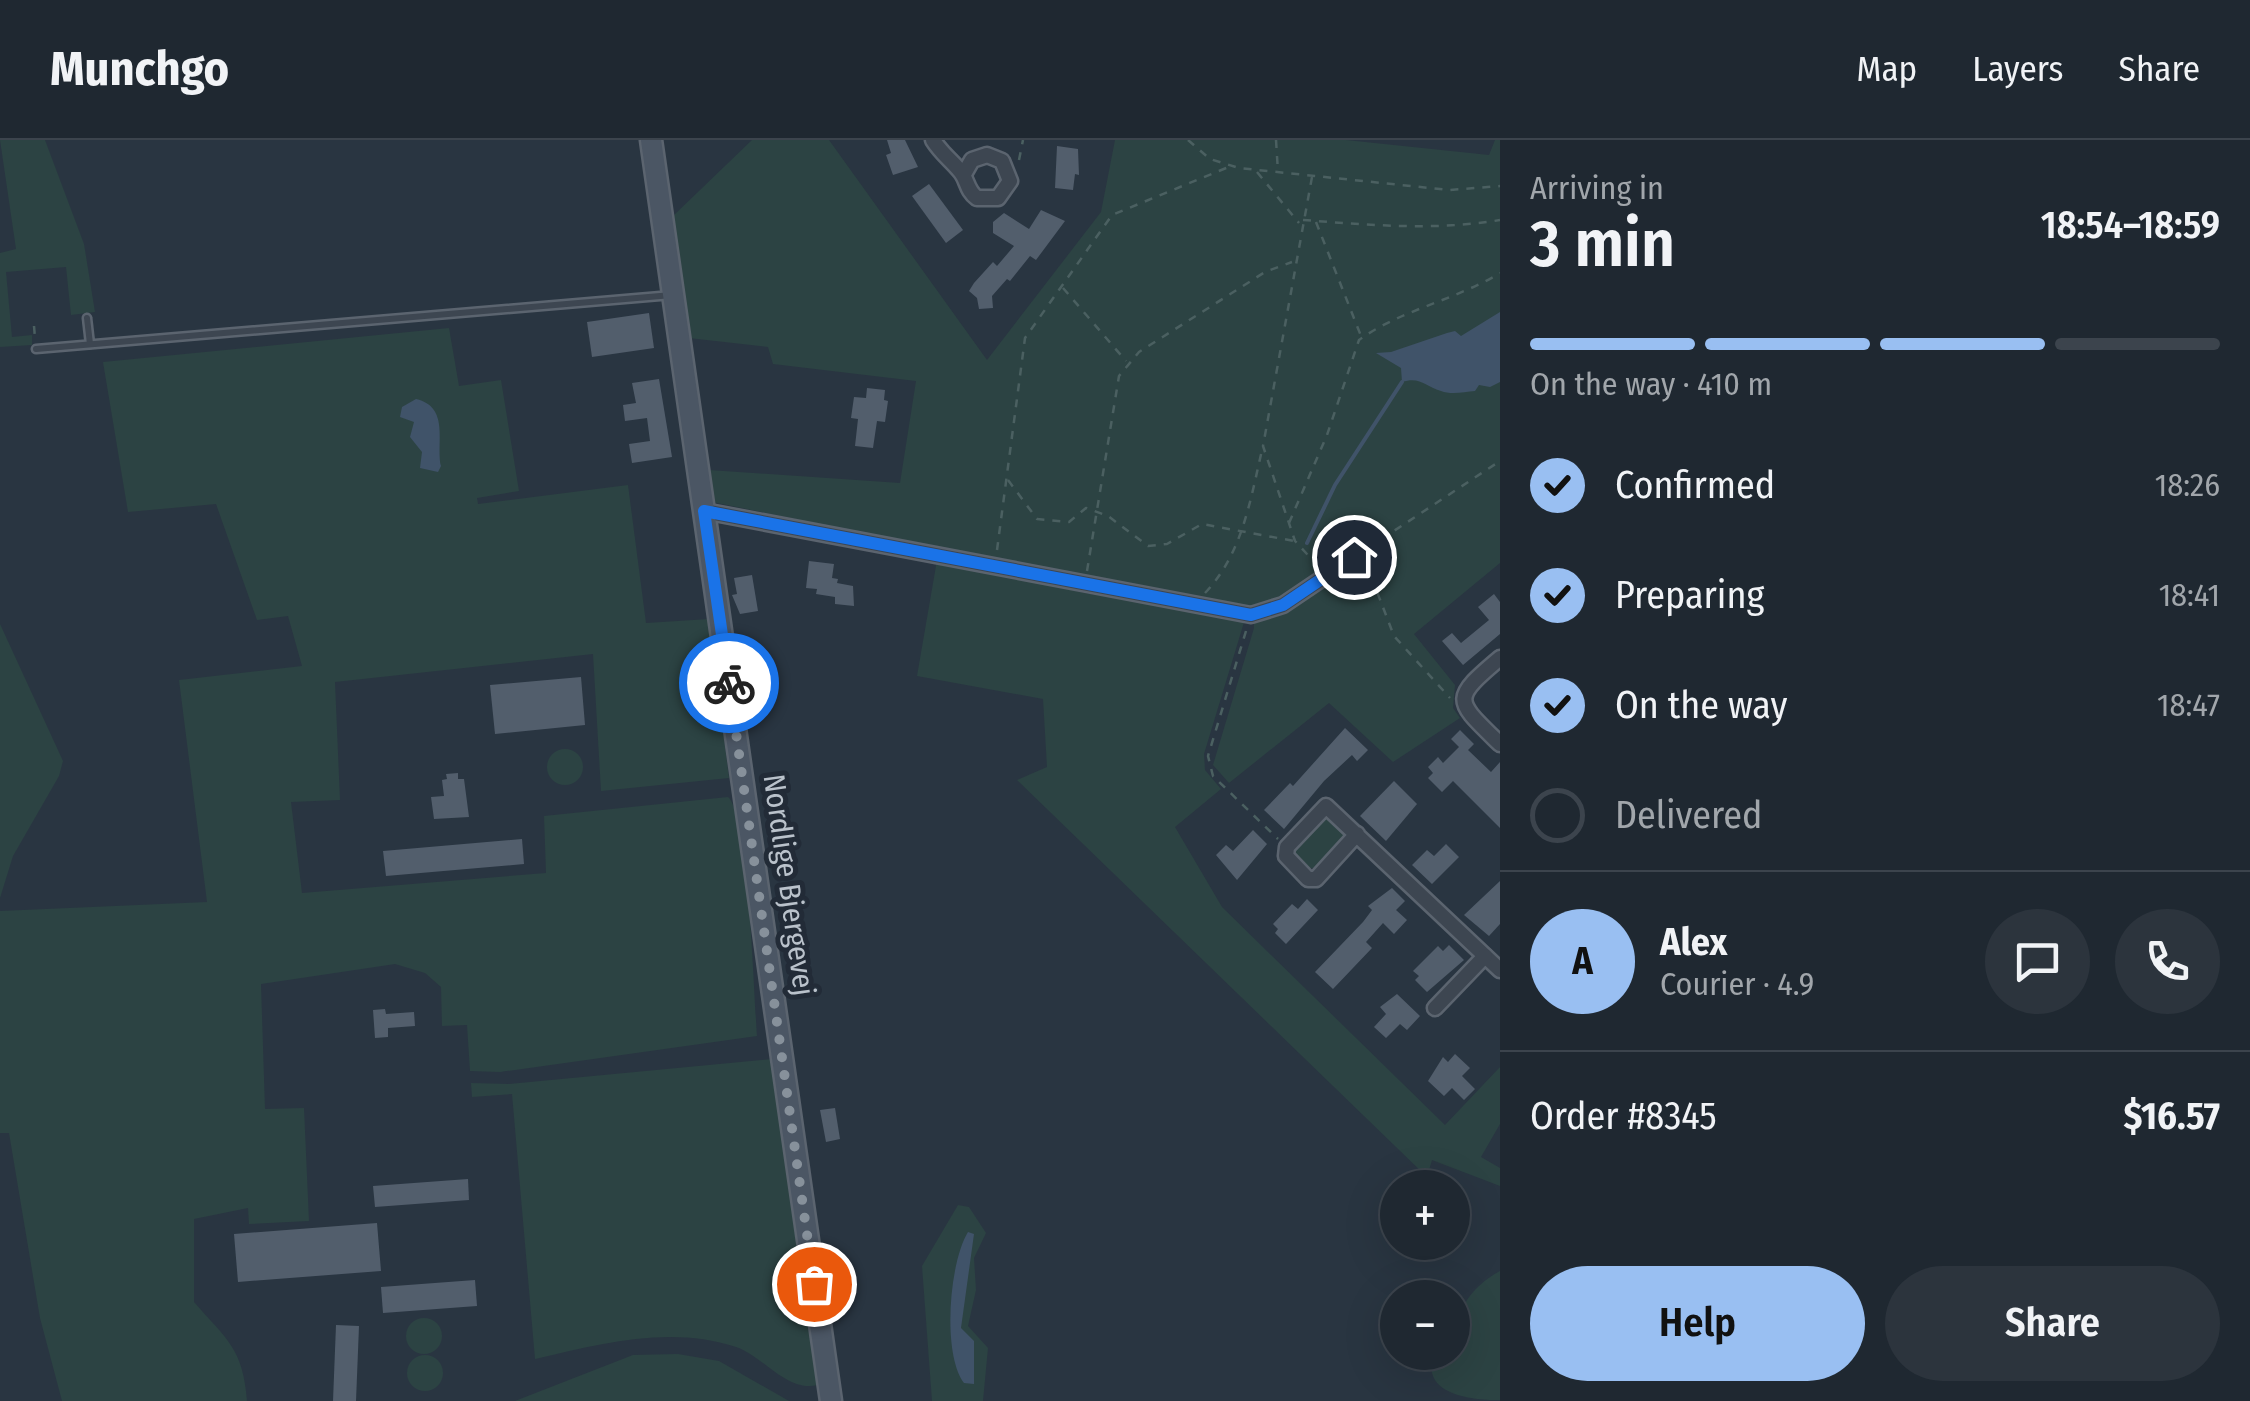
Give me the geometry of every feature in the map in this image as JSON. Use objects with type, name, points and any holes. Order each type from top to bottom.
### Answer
[{"type":"street","name":"Nordlige Bjergevej","points":[[651,140],[831,1401]]},
{"type":"street","points":[[933,140],[942,155],[964,174],[971,194],[991,200],[1008,188],[1007,167],[995,156],[979,156],[964,174]]},
{"type":"street","points":[[704,511],[1251,615],[1274,610],[1358,554]]},
{"type":"street","points":[[1500,658],[1468,685],[1464,700],[1468,713],[1500,744]]},
{"type":"street","points":[[1357,834],[1316,879],[1308,879],[1286,856],[1287,848],[1326,806],[1357,834],[1500,970]]},
{"type":"street","points":[[1435,1008],[1485,956]]},
{"type":"lane","points":[[36,349],[673,295]]},
{"type":"lane","points":[[86,318],[90,344]]},
{"type":"path","points":[[1007,167],[1017,166],[1024,140]]},
{"type":"path","points":[[1188,140],[1210,159],[1278,174],[1449,190],[1500,186]]},
{"type":"path","points":[[1276,140],[1278,174]]},
{"type":"path","points":[[995,567],[1025,338],[1112,215],[1231,166]]},
{"type":"path","points":[[1256,170],[1301,222]]},
{"type":"path","points":[[1193,605],[1224,572],[1242,532],[1263,446],[1312,176]]},
{"type":"path","points":[[1301,222],[1389,226],[1469,225],[1500,220]]},
{"type":"path","points":[[1288,524],[1362,338],[1316,221]]},
{"type":"path","points":[[1084,584],[1119,376],[1139,352],[1266,272],[1294,261]]},
{"type":"path","points":[[1362,338],[1500,273]]},
{"type":"path","points":[[1062,287],[1128,363]]},
{"type":"path","points":[[34,326],[36,349]]},
{"type":"path","points":[[1263,446],[1295,541],[1329,576]]},
{"type":"path","points":[[1464,700],[1452,700],[1394,636],[1358,554],[1499,461],[1500,452]]},
{"type":"path","points":[[1006,478],[1037,519],[1069,522],[1086,508],[1148,546],[1167,544],[1202,524],[1295,541]]},
{"type":"path","points":[[1251,615],[1209,767],[1213,776],[1287,848]]},
{"type":"green space","points":[[0,140],[45,140],[84,244],[95,312],[71,315],[66,267],[6,272],[12,337],[32,335],[32,345],[0,347],[0,253],[16,249]]},
{"type":"green space","points":[[752,140],[829,140],[987,360],[1101,212],[1115,140],[1346,140],[1489,155],[1495,140],[1500,140],[1500,563],[1414,634],[1455,685],[1453,708],[1460,718],[1393,762],[1329,703],[1229,783],[1213,765],[1254,628],[1254,608],[1195,600],[712,502],[709,470],[900,483],[916,381],[773,364],[768,347],[689,338],[673,216]]},
{"type":"green space","points":[[449,328],[459,386],[501,380],[519,491],[477,498],[478,504],[628,485],[646,623],[709,619],[729,778],[601,791],[593,654],[335,682],[340,800],[291,802],[302,893],[546,873],[544,816],[728,797],[735,811],[746,871],[757,1036],[500,1072],[470,1071],[467,1025],[442,1026],[441,987],[425,973],[395,964],[261,984],[265,1109],[304,1108],[309,1221],[249,1224],[248,1208],[194,1219],[194,1302],[237,1356],[247,1401],[62,1401],[40,1318],[9,1133],[0,1133],[0,911],[207,902],[179,680],[302,666],[288,616],[257,620],[216,504],[128,512],[103,362]]},
{"type":"green space","points":[[937,560],[1085,593],[1245,619],[1204,754],[1205,770],[1221,789],[1175,827],[1222,907],[1445,1125],[1500,1067],[1500,1124],[1481,1157],[1500,1168],[1500,1186],[1470,1175],[1470,1170],[1458,1170],[1432,1160],[1429,1170],[1420,1170],[1017,780],[1047,767],[1043,699],[917,676]]},
{"type":"green space","points":[[0,624],[63,761],[59,776],[13,856],[0,898]]},
{"type":"green space","points":[[565,749],[578,754],[583,767],[578,780],[565,785],[552,780],[547,767],[552,754]]},
{"type":"green space","points":[[1330,819],[1345,837],[1317,868],[1304,868],[1296,860],[1296,847],[1322,820]]},
{"type":"green space","points":[[772,1059],[818,1385],[796,1384],[736,1347],[686,1337],[635,1339],[535,1359],[512,1094],[472,1097],[471,1083],[509,1084]]},
{"type":"green space","points":[[958,1205],[969,1207],[986,1233],[974,1258],[976,1290],[968,1326],[988,1348],[983,1401],[932,1401],[922,1266]]},
{"type":"green space","points":[[1500,1271],[1500,1400],[1450,1392],[1440,1386],[1433,1370],[1470,1370],[1470,1296]]},
{"type":"green space","points":[[424,1318],[436,1324],[442,1336],[436,1348],[424,1354],[412,1348],[406,1336],[412,1324]]},
{"type":"green space","points":[[678,1354],[719,1361],[789,1401],[515,1401],[633,1355]]},
{"type":"green space","points":[[425,1355],[437,1361],[443,1373],[437,1385],[425,1391],[413,1385],[407,1373],[413,1361]]},
{"type":"water","points":[[1500,312],[1500,382],[1490,387],[1479,385],[1475,391],[1449,393],[1418,381],[1402,382],[1401,368],[1376,353],[1391,352],[1455,331],[1461,336]]},
{"type":"water","points":[[416,399],[427,403],[438,417],[438,472],[420,468],[422,452],[410,437],[414,422],[400,417],[402,407]]},
{"type":"water","points":[[968,1232],[974,1234],[961,1328],[974,1341],[974,1384],[964,1383],[957,1369],[951,1331],[956,1265]]},
{"type":"building","points":[[887,140],[905,140],[918,167],[893,175],[886,155],[891,153]]},
{"type":"building","points":[[1057,146],[1078,149],[1079,175],[1075,174],[1073,190],[1055,188]]},
{"type":"building","points":[[929,184],[963,230],[946,243],[912,196]]},
{"type":"building","points":[[1041,210],[1065,221],[1036,260],[1030,256],[992,296],[993,308],[979,309],[977,298],[969,291],[993,262],[997,266],[1014,246],[993,233],[993,222],[1004,213],[1029,229]]},
{"type":"building","points":[[649,313],[654,348],[592,357],[587,322]]},
{"type":"building","points":[[659,379],[672,457],[632,463],[629,444],[650,441],[647,418],[625,421],[623,405],[636,403],[632,383]]},
{"type":"building","points":[[867,388],[885,390],[884,400],[888,401],[885,422],[877,421],[873,448],[855,446],[858,419],[851,418],[854,397],[866,398]]},
{"type":"building","points":[[809,561],[834,564],[832,578],[853,586],[854,606],[835,604],[835,597],[806,588]]},
{"type":"building","points":[[752,575],[758,611],[740,614],[732,595],[737,594],[734,578]]},
{"type":"building","points":[[1494,594],[1500,602],[1500,634],[1463,665],[1442,641],[1452,633],[1461,643],[1489,620],[1478,607]]},
{"type":"building","points":[[581,677],[585,725],[495,734],[490,685]]},
{"type":"building","points":[[1345,728],[1368,750],[1357,761],[1352,755],[1324,781],[1284,829],[1264,810],[1290,783],[1293,786]]},
{"type":"building","points":[[1460,730],[1474,744],[1468,750],[1491,772],[1500,762],[1500,828],[1453,781],[1442,792],[1428,778],[1433,773],[1428,767],[1438,757],[1443,763],[1459,747],[1451,739]]},
{"type":"building","points":[[458,773],[458,779],[464,779],[469,817],[434,819],[431,797],[444,796],[442,780],[447,779],[446,774]]},
{"type":"building","points":[[1394,781],[1417,804],[1386,841],[1360,816]]},
{"type":"building","points":[[1253,830],[1267,844],[1237,880],[1216,855],[1226,845],[1233,851]]},
{"type":"building","points":[[522,839],[524,864],[386,876],[383,851]]},
{"type":"building","points":[[1446,844],[1459,857],[1432,884],[1412,865],[1427,850],[1434,856]]},
{"type":"building","points":[[1500,881],[1500,924],[1489,936],[1464,915]]},
{"type":"building","points":[[1392,888],[1405,901],[1396,910],[1407,920],[1394,934],[1383,923],[1366,942],[1372,948],[1333,989],[1315,972],[1363,922],[1372,910],[1368,906]]},
{"type":"building","points":[[1307,899],[1318,910],[1286,944],[1275,933],[1278,929],[1273,924],[1292,904],[1298,909]]},
{"type":"building","points":[[1449,945],[1464,960],[1427,992],[1415,980],[1419,976],[1413,971],[1438,946],[1443,951]]},
{"type":"building","points":[[1397,994],[1420,1016],[1407,1030],[1400,1024],[1386,1038],[1374,1027],[1386,1014],[1380,1007]]},
{"type":"building","points":[[385,1009],[386,1014],[414,1012],[415,1026],[388,1028],[388,1037],[375,1038],[373,1010]]},
{"type":"building","points":[[1455,1054],[1470,1068],[1462,1076],[1475,1089],[1464,1100],[1452,1088],[1444,1096],[1428,1081],[1443,1057],[1448,1062]]},
{"type":"building","points":[[835,1108],[840,1139],[826,1142],[820,1110]]},
{"type":"building","points":[[468,1179],[469,1200],[375,1207],[373,1186]]},
{"type":"building","points":[[377,1223],[381,1271],[238,1282],[234,1234]]},
{"type":"building","points":[[475,1280],[477,1306],[383,1313],[381,1287]]},
{"type":"building","points":[[336,1325],[359,1326],[356,1401],[333,1401]]},
{"type":"waterway","points":[[1307,543],[1335,485],[1402,382]]},
{"type":"way so far","points":[[729,683],[814,1284]]},
{"type":"route","points":[[729,683],[704,511],[1251,615],[1274,610],[1308,591],[1354,557]]}]
